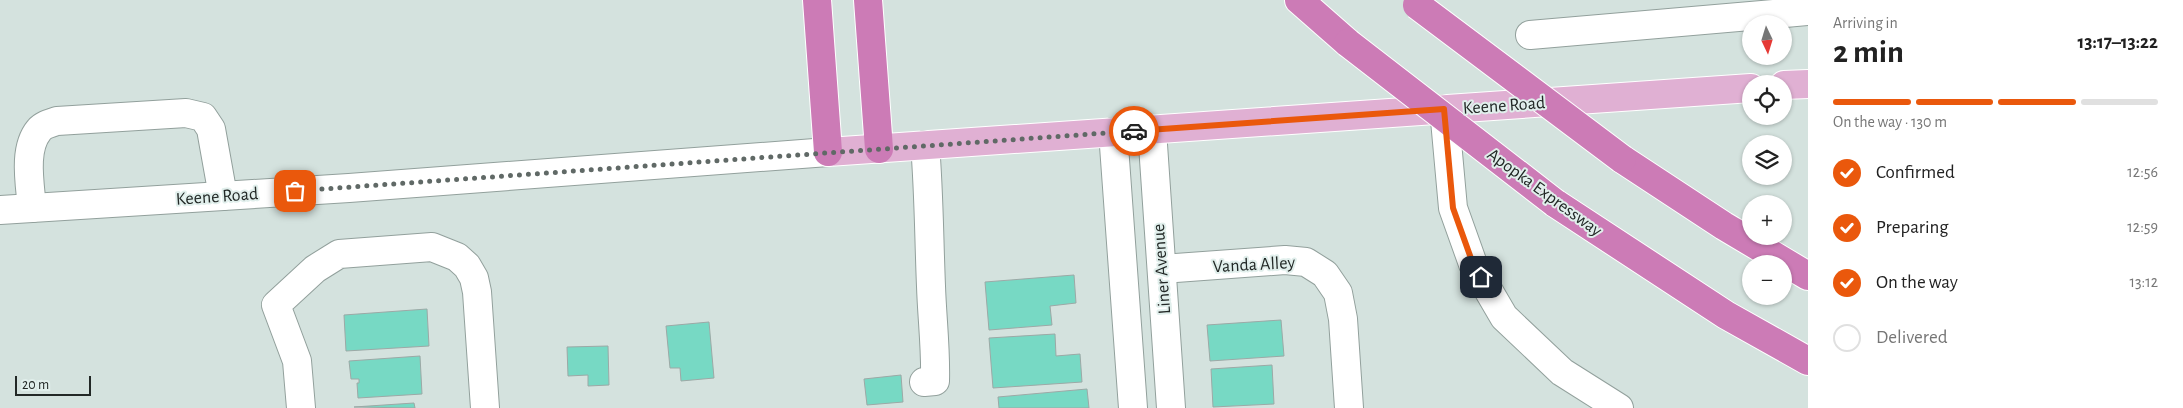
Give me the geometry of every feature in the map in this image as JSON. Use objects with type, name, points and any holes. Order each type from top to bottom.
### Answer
[{"type":"highway","points":[[817,0],[828,152]]},
{"type":"highway","points":[[868,0],[879,149]]},
{"type":"highway","name":"Apopka Expressway","points":[[1299,0],[1348,43],[1555,203],[1726,315],[1808,361]]},
{"type":"highway","points":[[1414,2],[1622,159],[1724,226],[1808,276]]},
{"type":"main road","points":[[1792,85],[1808,84]]},
{"type":"main road","name":"Keene Road","points":[[828,152],[1742,89]]},
{"type":"street","points":[[1530,34],[1808,10]]},
{"type":"street","points":[[1444,109],[1453,208],[1473,264],[1504,317],[1562,372],[1619,408]]},
{"type":"street","points":[[32,208],[30,178],[31,143],[40,128],[57,121],[67,120],[186,113],[202,117],[211,129],[222,196]]},
{"type":"street","name":"Liner Avenue","points":[[1152,130],[1171,408]]},
{"type":"street","points":[[1113,132],[1133,408]]},
{"type":"street","points":[[924,382],[935,381],[936,362],[931,288],[929,194],[925,145]]},
{"type":"street","name":"Keene Road","points":[[0,210],[222,196],[828,152]]},
{"type":"street","points":[[301,408],[297,361],[276,305],[316,269],[339,254],[432,247],[457,257],[467,266],[474,278],[477,292],[485,408]]},
{"type":"street","name":"Vanda Alley","points":[[1162,269],[1285,260],[1306,262],[1325,274],[1338,293],[1343,319],[1349,408]]},
{"type":"building","points":[[1074,275],[1076,303],[1050,306],[1052,325],[989,330],[985,282]]},
{"type":"building","points":[[427,309],[429,346],[346,351],[344,315]]},
{"type":"building","points":[[1281,320],[1284,356],[1210,361],[1207,325]]},
{"type":"building","points":[[709,322],[714,378],[681,381],[680,368],[670,368],[666,326]]},
{"type":"building","points":[[1055,334],[1056,356],[1080,354],[1082,382],[993,388],[989,338]]},
{"type":"building","points":[[608,346],[609,385],[588,386],[588,375],[568,376],[567,347]]},
{"type":"building","points":[[420,356],[422,394],[358,398],[357,383],[359,383],[359,379],[351,379],[349,361]]},
{"type":"building","points":[[1272,365],[1274,404],[1213,407],[1211,369]]},
{"type":"building","points":[[901,375],[903,402],[867,405],[864,379]]},
{"type":"building","points":[[1087,389],[1089,408],[999,408],[998,397]]},
{"type":"building","points":[[414,403],[415,408],[354,407]]},
{"type":"way so far","points":[[295,191],[1134,131]]},
{"type":"route","points":[[1134,131],[1444,109],[1453,208],[1473,264],[1481,277]]}]
